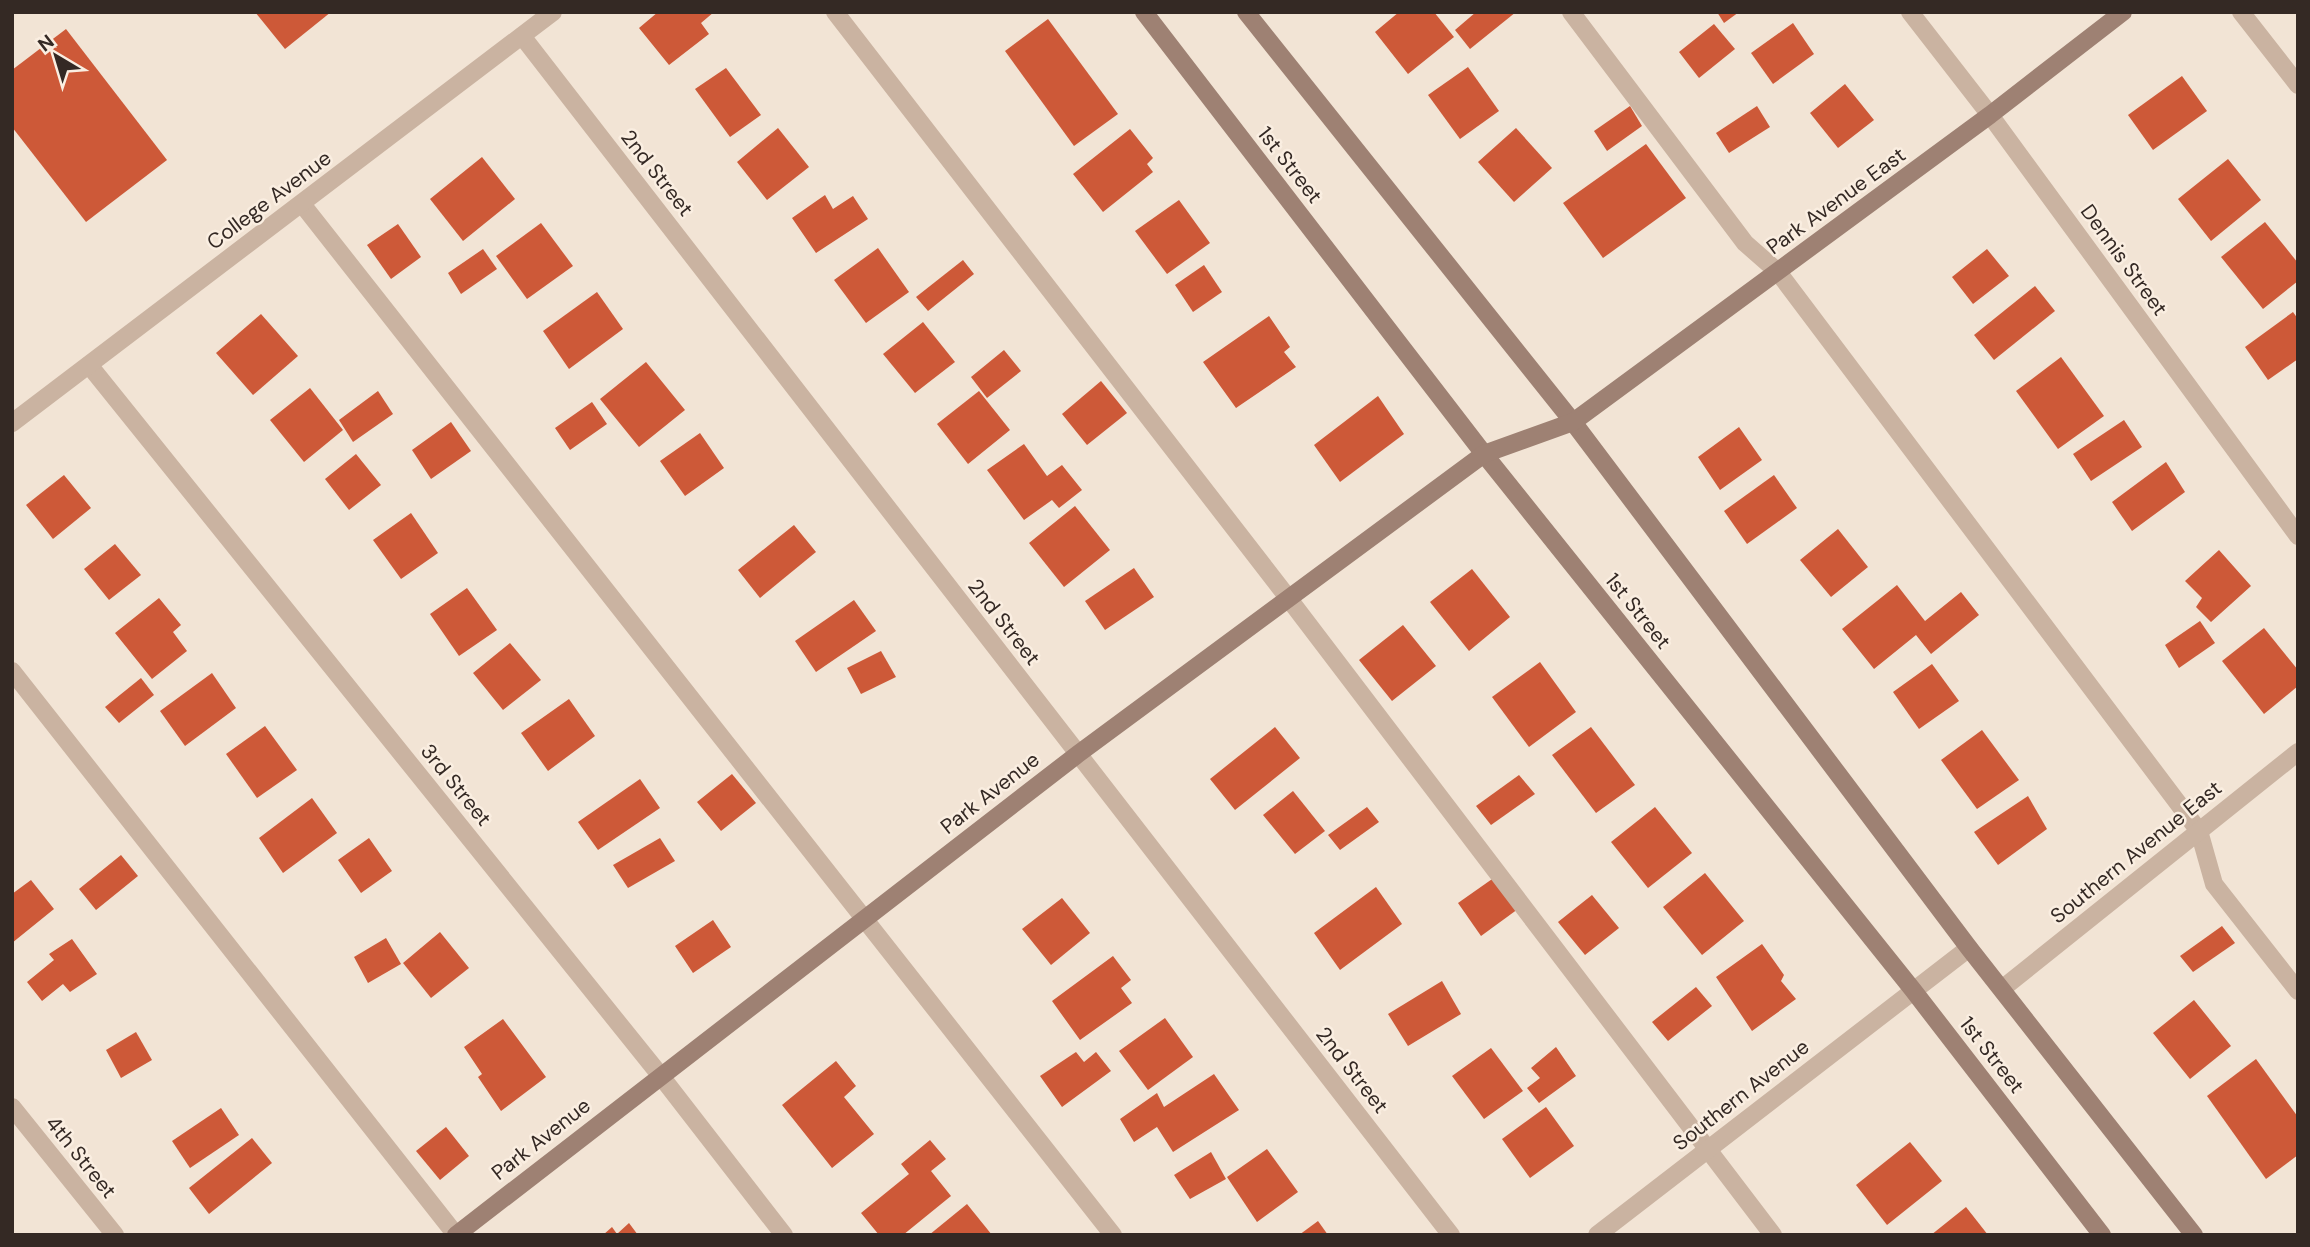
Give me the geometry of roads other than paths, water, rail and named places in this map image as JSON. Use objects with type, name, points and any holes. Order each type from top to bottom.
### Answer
[{"type":"main road","name":"1st Street","points":[[1143,12],[1484,454],[1913,990],[2102,1235]]},
{"type":"main road","points":[[1246,12],[1573,422],[1969,948],[2194,1235]]},
{"type":"main road","name":"Park Avenue East","points":[[1573,422],[1990,115],[2123,12]]},
{"type":"main road","name":"Park Avenue","points":[[456,1235],[1077,754],[1484,454],[1573,422]]},
{"type":"street","name":"College Avenue","points":[[12,423],[553,12]]},
{"type":"street","points":[[835,12],[1289,599],[1773,1235]]},
{"type":"street","points":[[1571,12],[1745,243],[1778,272],[2199,831],[2214,884],[2298,991]]},
{"type":"street","name":"Dennis Street","points":[[1910,12],[1990,115],[2298,536]]},
{"type":"street","points":[[2241,12],[2298,85]]},
{"type":"street","name":"2nd Street","points":[[522,36],[1451,1235]]},
{"type":"street","points":[[302,204],[866,917],[1113,1235]]},
{"type":"street","name":"3rd Street","points":[[89,365],[660,1075],[784,1235]]},
{"type":"street","points":[[12,671],[456,1235]]},
{"type":"street","name":"Southern Avenue East","points":[[2003,988],[2298,752]]},
{"type":"street","name":"Southern Avenue","points":[[1597,1235],[1969,948]]},
{"type":"street","name":"4th Street","points":[[12,1107],[115,1235]]}]
